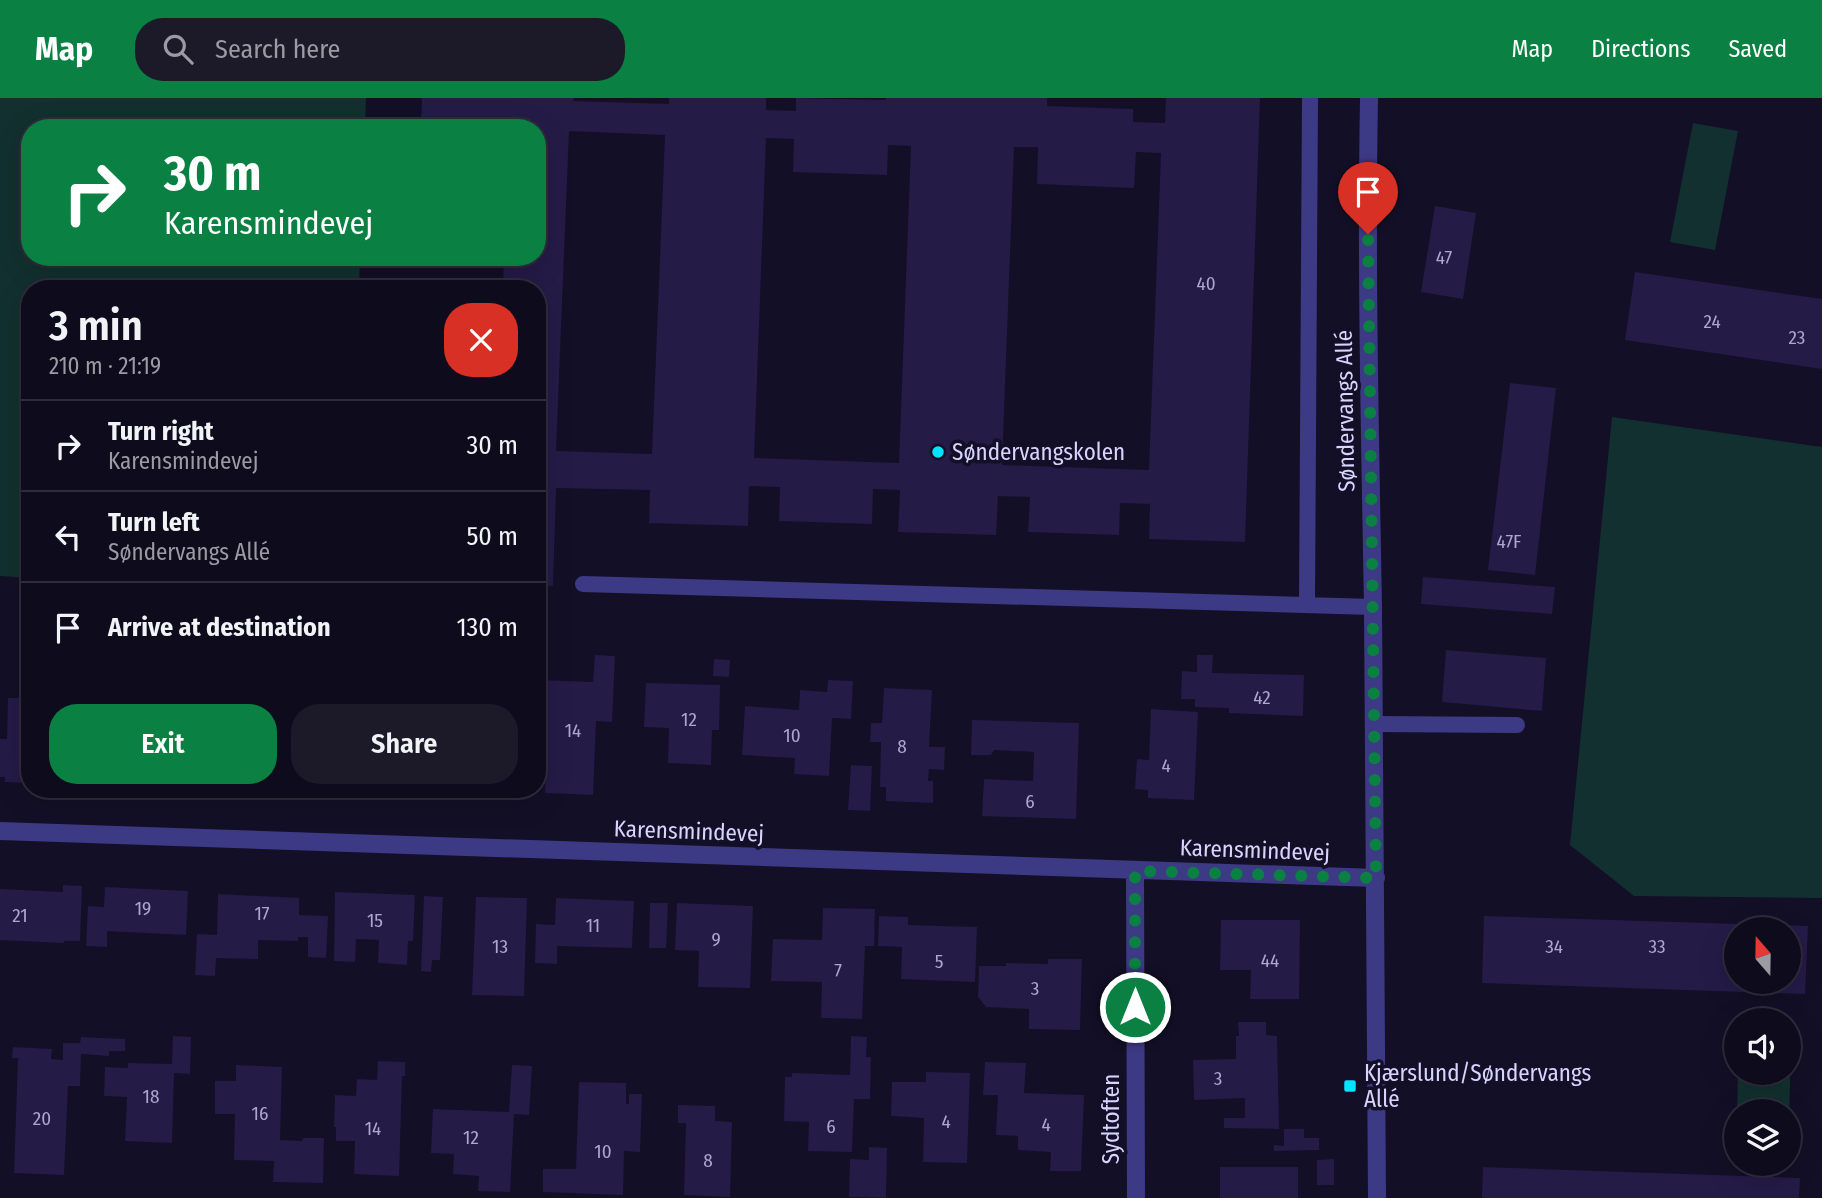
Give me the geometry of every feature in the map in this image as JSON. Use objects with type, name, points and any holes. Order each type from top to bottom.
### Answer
[{"type":"street","name":"Søndervangs Allé","points":[[1369,98],[1368,358],[1376,878],[1377,1198]]},
{"type":"street","name":"Karensmindevej","points":[[0,831],[1376,878]]},
{"type":"street","name":"Sydtoften","points":[[1135,871],[1136,1198]]},
{"type":"lane","points":[[1307,605],[1310,98]]},
{"type":"lane","points":[[583,584],[1373,607]]},
{"type":"lane","points":[[1374,724],[1517,725]]},
{"type":"green space","points":[[0,98],[366,98],[365,119],[21,119],[21,266],[360,266],[359,280],[21,280],[21,577],[0,576]]},
{"type":"green space","points":[[1693,123],[1738,131],[1715,250],[1670,242]]},
{"type":"green space","points":[[1612,417],[1822,447],[1822,898],[1634,896],[1570,845]]},
{"type":"green space","points":[[1738,1085],[1790,1085],[1790,1099],[1737,1099]]},
{"type":"building","points":[[422,98],[574,98],[573,101],[669,104],[669,98],[766,98],[766,110],[796,111],[796,98],[1047,98],[1047,106],[1133,109],[1133,122],[1165,123],[1166,98],[1260,98],[1245,542],[1149,539],[1150,504],[1120,503],[1119,535],[1028,532],[1030,497],[998,496],[996,535],[898,532],[900,490],[873,489],[872,524],[779,521],[780,487],[749,486],[748,526],[649,523],[650,490],[556,488],[553,586],[546,586],[546,280],[503,280],[504,266],[546,266],[546,119],[421,119]],"holes":[[[569,131],[665,135],[652,454],[556,451]],[[766,138],[794,139],[793,172],[887,175],[888,145],[911,146],[899,463],[754,458]],[[1014,147],[1038,147],[1037,184],[1134,188],[1136,152],[1161,153],[1149,470],[1002,465]]]},
{"type":"building","points":[[1435,206],[1476,213],[1463,299],[1421,292]]},
{"type":"building","points":[[1635,272],[1822,299],[1822,369],[1625,340]]},
{"type":"building","points":[[1510,383],[1556,388],[1535,575],[1488,570]]},
{"type":"building","points":[[1423,577],[1555,587],[1552,614],[1421,604]]},
{"type":"building","points":[[1446,650],[1546,658],[1542,711],[1442,702]]},
{"type":"building","points":[[595,655],[615,656],[612,722],[596,721],[593,795],[546,793],[546,680],[593,682]]},
{"type":"building","points":[[1197,655],[1213,655],[1212,673],[1304,675],[1303,716],[1229,713],[1229,708],[1195,707],[1195,699],[1181,699],[1182,671],[1197,672]]},
{"type":"building","points":[[714,659],[730,660],[729,677],[713,676]]},
{"type":"building","points":[[828,680],[853,681],[851,719],[832,718],[829,776],[794,774],[795,758],[742,755],[745,706],[799,710],[800,690],[827,692]]},
{"type":"building","points":[[646,683],[720,685],[719,730],[712,730],[711,765],[668,763],[669,728],[644,727]]},
{"type":"building","points":[[884,688],[932,690],[929,747],[945,747],[944,770],[929,769],[928,781],[933,781],[933,803],[886,801],[886,787],[880,787],[881,742],[870,742],[871,723],[882,723]]},
{"type":"building","points":[[8,698],[21,698],[21,783],[5,782],[5,777],[0,777],[0,739],[7,739]]},
{"type":"building","points":[[1151,709],[1198,712],[1194,800],[1148,798],[1148,790],[1135,789],[1137,759],[1149,760]]},
{"type":"building","points":[[972,720],[1079,723],[1076,819],[982,816],[984,779],[1033,781],[1034,752],[994,750],[991,755],[971,755]]},
{"type":"building","points":[[851,765],[872,766],[870,811],[848,810]]},
{"type":"building","points":[[63,885],[82,886],[80,941],[64,943],[0,940],[0,889],[63,892]]},
{"type":"building","points":[[105,887],[188,891],[186,935],[107,931],[107,947],[86,946],[88,906],[104,907]]},
{"type":"building","points":[[335,892],[415,895],[413,941],[408,941],[407,965],[378,963],[379,940],[356,939],[355,962],[334,961]]},
{"type":"building","points":[[218,894],[299,898],[299,915],[328,916],[326,958],[308,957],[308,937],[298,937],[298,941],[258,940],[258,959],[216,958],[215,976],[195,975],[197,934],[217,935]]},
{"type":"building","points":[[424,896],[443,897],[440,960],[432,960],[431,972],[421,971]]},
{"type":"building","points":[[476,897],[527,898],[524,996],[472,995]]},
{"type":"building","points":[[556,898],[634,901],[632,948],[557,946],[557,964],[535,963],[536,924],[555,925]]},
{"type":"building","points":[[650,903],[668,903],[666,948],[649,948]]},
{"type":"building","points":[[677,903],[753,906],[750,988],[698,987],[699,951],[675,950]]},
{"type":"building","points":[[823,908],[875,909],[874,946],[865,946],[862,1019],[821,1018],[822,982],[771,981],[773,939],[822,940]]},
{"type":"building","points":[[879,916],[908,917],[908,925],[977,927],[975,982],[901,979],[902,947],[878,946]]},
{"type":"building","points":[[1484,916],[1724,923],[1724,991],[1482,983]]},
{"type":"building","points":[[1221,920],[1300,920],[1299,999],[1250,999],[1251,970],[1220,970]]},
{"type":"building","points":[[1801,926],[1808,926],[1805,994],[1801,994]]},
{"type":"building","points":[[1048,959],[1082,959],[1080,1030],[1029,1029],[1029,1009],[986,1007],[978,997],[979,966],[1006,966],[1006,963],[1048,964]]},
{"type":"building","points":[[1238,1022],[1266,1022],[1266,1035],[1277,1036],[1279,1129],[1224,1128],[1224,1118],[1245,1118],[1245,1098],[1194,1100],[1193,1060],[1236,1059]]},
{"type":"building","points":[[173,1036],[191,1037],[190,1074],[174,1073],[172,1143],[125,1141],[127,1097],[104,1096],[105,1067],[128,1068],[128,1063],[172,1064]]},
{"type":"building","points":[[851,1036],[867,1037],[866,1057],[871,1057],[870,1099],[854,1099],[852,1152],[808,1151],[809,1122],[784,1121],[785,1077],[792,1077],[792,1073],[850,1075]]},
{"type":"building","points":[[81,1037],[125,1039],[125,1051],[109,1051],[109,1056],[81,1054],[80,1086],[68,1086],[64,1175],[14,1173],[18,1058],[12,1058],[13,1047],[52,1049],[51,1059],[63,1060],[63,1043],[80,1043]]},
{"type":"building","points":[[378,1061],[405,1062],[405,1076],[402,1076],[399,1176],[354,1174],[355,1141],[336,1141],[335,1095],[356,1096],[357,1079],[377,1080]]},
{"type":"building","points":[[985,1062],[1026,1063],[1024,1093],[1084,1095],[1081,1171],[1050,1171],[1051,1152],[1018,1150],[1018,1136],[996,1135],[998,1095],[983,1095]]},
{"type":"building","points":[[236,1065],[282,1067],[280,1140],[324,1138],[323,1183],[273,1182],[274,1161],[234,1160],[235,1114],[215,1114],[215,1081],[236,1081]]},
{"type":"building","points":[[512,1065],[532,1066],[529,1115],[514,1114],[510,1192],[478,1191],[479,1176],[453,1174],[454,1154],[431,1153],[433,1109],[509,1112]]},
{"type":"building","points":[[926,1072],[970,1073],[967,1163],[923,1162],[924,1118],[891,1116],[892,1082],[926,1082]]},
{"type":"building","points":[[579,1082],[626,1083],[626,1104],[629,1104],[629,1094],[642,1094],[640,1152],[624,1151],[623,1195],[543,1192],[543,1169],[576,1169]]},
{"type":"building","points":[[678,1105],[715,1106],[715,1121],[732,1122],[730,1197],[684,1195],[686,1123],[678,1123]]},
{"type":"building","points":[[1284,1129],[1304,1129],[1304,1138],[1319,1138],[1319,1150],[1274,1151],[1274,1145],[1284,1146]]},
{"type":"building","points":[[869,1147],[887,1148],[886,1198],[849,1197],[850,1159],[869,1160]]},
{"type":"building","points":[[1334,1159],[1334,1185],[1317,1185],[1317,1160]]},
{"type":"building","points":[[1220,1167],[1298,1167],[1298,1198],[1220,1198]]},
{"type":"building","points":[[1483,1167],[1800,1178],[1799,1198],[1482,1198]]},
{"type":"place","name":"Søndervangskolen","points":[[938,452]]},
{"type":"place","name":"Kjærslund/Søndervangs Allé","points":[[1350,1086]]},
{"type":"route","points":[[1135,1007],[1135,871],[1376,878],[1368,234]]}]
